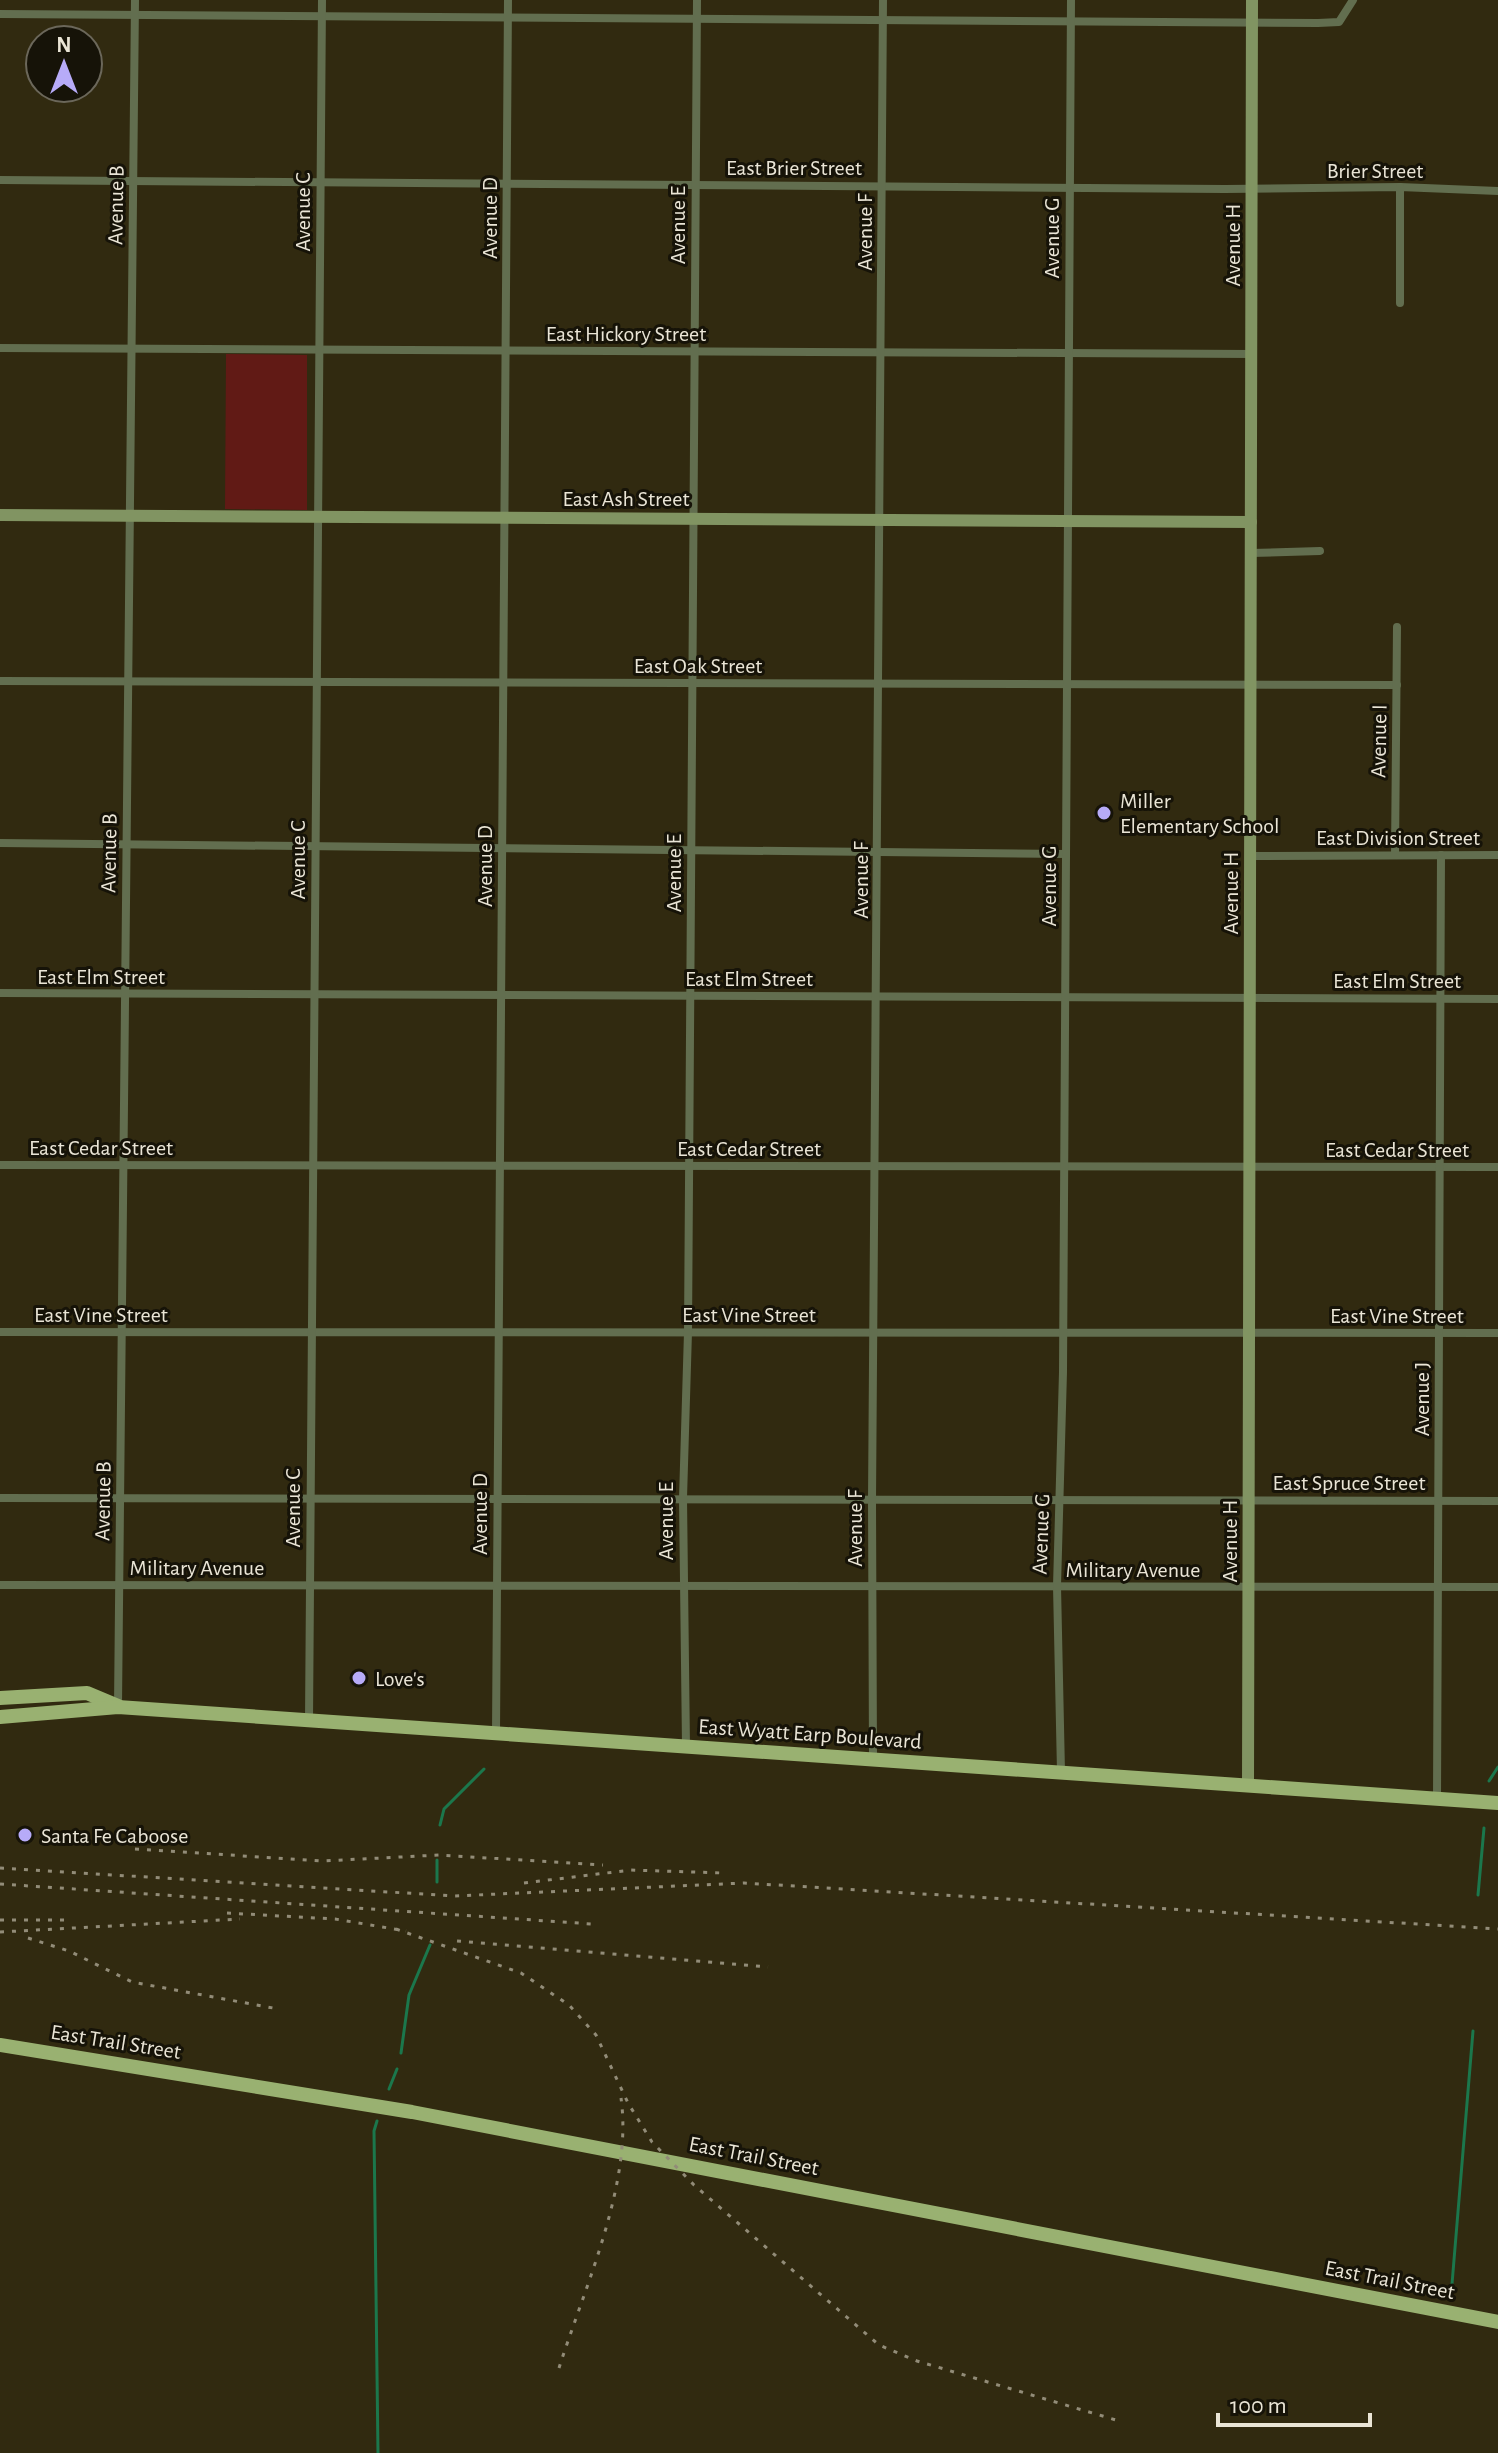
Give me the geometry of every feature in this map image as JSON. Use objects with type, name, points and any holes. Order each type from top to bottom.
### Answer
[{"type":"main road","name":"East Wyatt Earp Boulevard","points":[[0,1698],[87,1693],[118,1707]]},
{"type":"main road","name":"East Wyatt Earp Boulevard","points":[[0,1717],[118,1707],[1498,1803]]},
{"type":"main road","name":"East Trail Street","points":[[0,2045],[427,2114],[1498,2322]]},
{"type":"street","name":"Avenue B","points":[[118,1707],[135,0]]},
{"type":"street","name":"Avenue C","points":[[309,1720],[322,0]]},
{"type":"street","name":"Avenue D","points":[[496,1733],[508,0]]},
{"type":"street","name":"Avenue E","points":[[686,1746],[683,1498],[688,1332],[697,0]]},
{"type":"street","name":"Avenue F","points":[[873,1759],[872,1500],[876,1332],[883,0]]},
{"type":"street","name":"Avenue G","points":[[1061,1772],[1057,1586],[1063,1333],[1071,0]]},
{"type":"street","name":"Avenue H","points":[[1248,1786],[1252,0]]},
{"type":"street","points":[[0,14],[1339,22],[1353,0]]},
{"type":"street","name":"East Brier Street","points":[[0,180],[1252,188]]},
{"type":"street","points":[[1400,187],[1400,303]]},
{"type":"street","name":"Brier Street","points":[[1252,188],[1400,187],[1498,191]]},
{"type":"street","name":"East Hickory Street","points":[[0,348],[1252,354]]},
{"type":"street","name":"East Ash Street","points":[[0,515],[1251,522]]},
{"type":"street","points":[[1251,553],[1320,551]]},
{"type":"street","name":"Avenue I","points":[[1395,855],[1397,627]]},
{"type":"street","name":"East Oak Street","points":[[0,681],[1397,685]]},
{"type":"street","points":[[0,843],[1066,854]]},
{"type":"street","name":"Avenue J","points":[[1437,1799],[1441,855]]},
{"type":"street","name":"East Division Street","points":[[1250,856],[1498,855]]},
{"type":"street","name":"East Elm Street","points":[[0,993],[1498,999]]},
{"type":"street","name":"East Cedar Street","points":[[0,1165],[1498,1167]]},
{"type":"street","name":"East Vine Street","points":[[0,1332],[1498,1333]]},
{"type":"street","name":"East Spruce Street","points":[[0,1498],[1498,1501]]},
{"type":"street","name":"Military Avenue","points":[[0,1585],[1498,1587]]},
{"type":"shaded area","points":[[226,354],[307,355],[307,510],[225,509]]},
{"type":"waterway","points":[[1489,1781],[1498,1767]]},
{"type":"waterway","points":[[440,1825],[444,1809],[484,1769]]},
{"type":"waterway","points":[[1478,1895],[1484,1828]]},
{"type":"waterway","points":[[437,1860],[437,1882]]},
{"type":"waterway","points":[[401,2053],[409,1995],[430,1945]]},
{"type":"waterway","points":[[1452,2284],[1473,2031]]},
{"type":"waterway","points":[[389,2089],[397,2069]]},
{"type":"waterway","points":[[377,2121],[374,2131],[378,2453]]},
{"type":"railway","points":[[135,1849],[323,1861],[439,1855],[603,1865]]},
{"type":"railway","points":[[0,1868],[454,1896],[744,1883],[1498,1929]]},
{"type":"railway","points":[[524,1883],[631,1870],[723,1873]]},
{"type":"railway","points":[[0,1884],[592,1924]]},
{"type":"railway","points":[[227,1913],[335,1919],[406,1931]]},
{"type":"railway","points":[[0,1932],[240,1919]]},
{"type":"railway","points":[[0,1920],[72,1920]]},
{"type":"railway","points":[[396,1929],[521,1973],[569,2005],[596,2035],[628,2103],[652,2142],[694,2185],[879,2345],[917,2361],[1116,2420]]},
{"type":"railway","points":[[28,1938],[69,1951],[132,1982],[273,2008]]},
{"type":"railway","points":[[457,1941],[768,1967]]},
{"type":"railway","points":[[559,2368],[614,2199],[623,2131],[621,2098]]},
{"type":"place","name":"Miller Elementary School","points":[[1104,813]]},
{"type":"place","name":"Love's","points":[[359,1678]]},
{"type":"place","name":"Santa Fe Caboose","points":[[25,1835]]}]
